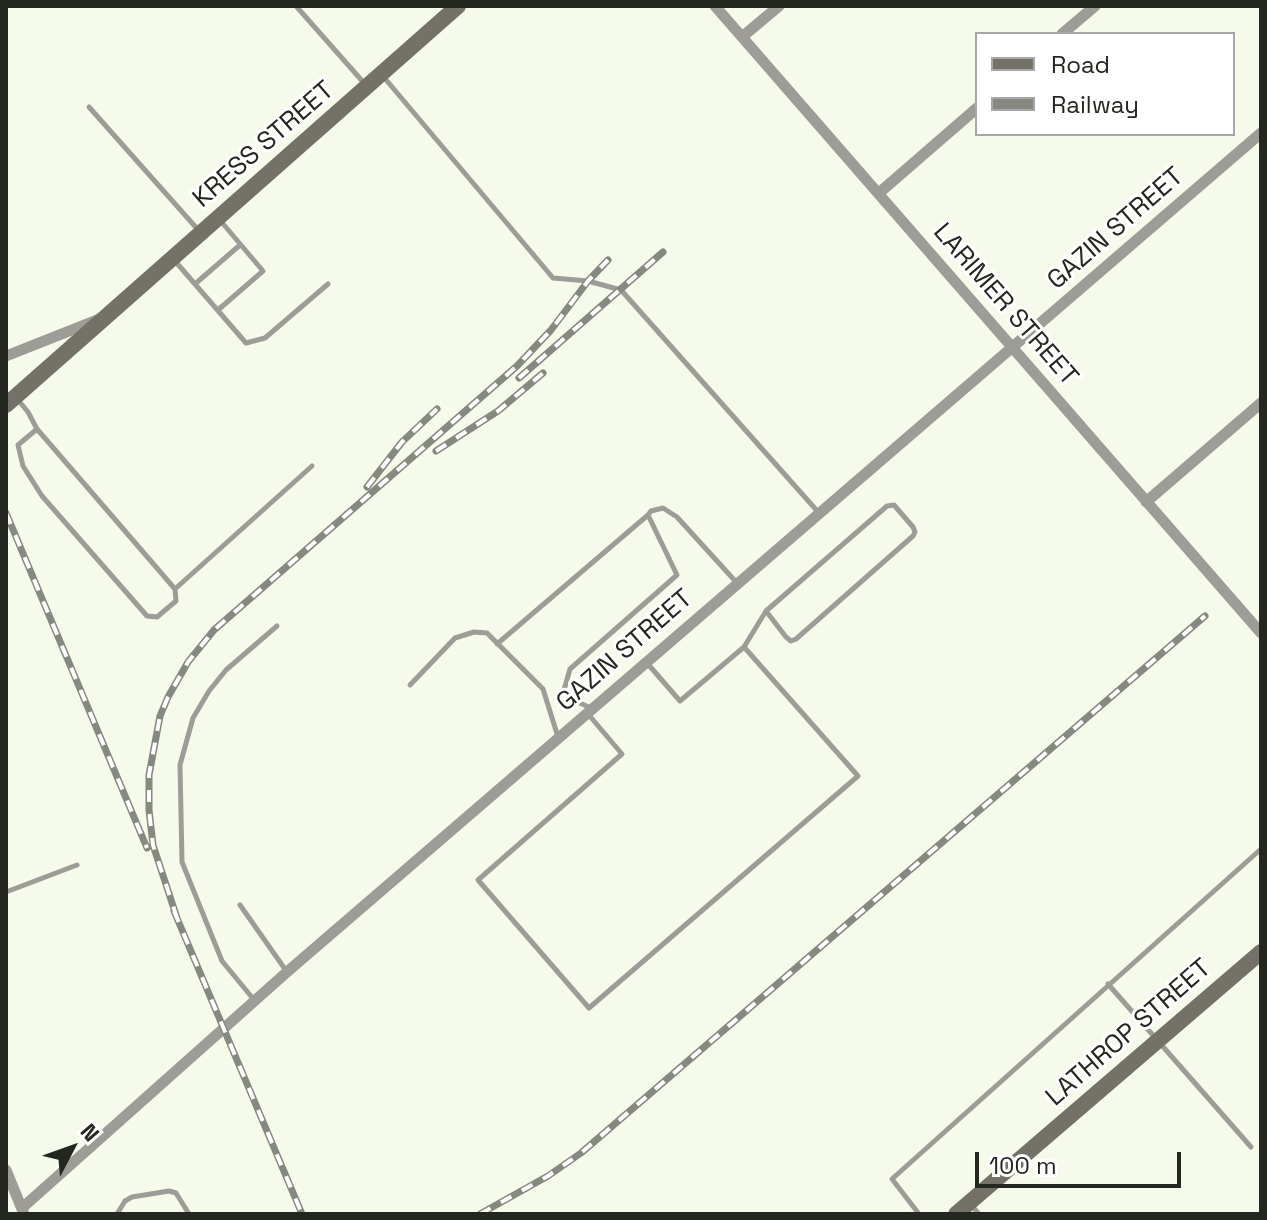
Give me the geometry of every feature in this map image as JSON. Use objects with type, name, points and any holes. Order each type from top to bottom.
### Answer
[{"type":"street","name":"KRESS STREET","points":[[10,401],[458,6]]},
{"type":"street","name":"LARIMER STREET","points":[[715,6],[1261,633]]},
{"type":"street","points":[[742,37],[779,6]]},
{"type":"street","points":[[1064,32],[1095,6]]},
{"type":"street","points":[[879,193],[975,110]]},
{"type":"street","name":"GAZIN STREET","points":[[23,1211],[287,972],[1261,133]]},
{"type":"street","name":"KRESS STREET","points":[[6,356],[101,319]]},
{"type":"street","points":[[1146,502],[1261,403]]},
{"type":"street","name":"LATHROP STREET","points":[[968,1210],[1261,952]]},
{"type":"street","points":[[6,1170],[23,1211]]},
{"type":"lane","points":[[296,6],[367,87]]},
{"type":"lane","points":[[382,74],[553,278],[588,281],[621,290],[819,513]]},
{"type":"lane","points":[[89,107],[201,232]]},
{"type":"lane","points":[[217,217],[263,271],[218,310]]},
{"type":"lane","points":[[195,284],[240,245]]},
{"type":"lane","points":[[172,257],[246,343],[265,338],[328,284]]},
{"type":"lane","points":[[10,401],[28,412],[37,429],[175,589],[176,601],[157,617],[147,616],[42,496],[23,466],[18,445],[37,429]]},
{"type":"lane","points":[[175,589],[312,466]]},
{"type":"lane","points":[[647,663],[680,701],[744,647],[766,611],[890,504],[913,527],[913,536],[796,639],[791,641],[786,637],[766,611]]},
{"type":"lane","points":[[497,644],[651,511],[663,508],[677,517],[738,584]]},
{"type":"lane","points":[[648,515],[677,575],[570,669],[564,690],[571,699],[590,711],[622,754],[478,880],[589,1008],[858,776],[744,647]]},
{"type":"lane","points":[[256,1002],[222,961],[182,862],[180,765],[193,718],[209,691],[226,670],[277,626]]},
{"type":"lane","points":[[410,685],[455,638],[487,633],[543,689],[558,738]]},
{"type":"lane","points":[[919,1214],[892,1179],[1261,849]]},
{"type":"lane","points":[[6,892],[77,865]]},
{"type":"lane","points":[[240,905],[287,972]]},
{"type":"lane","points":[[1108,984],[1251,1147]]},
{"type":"lane","points":[[117,1214],[132,1197],[169,1191],[176,1193],[189,1214]]},
{"type":"railway","points":[[519,378],[663,252]]},
{"type":"railway","points":[[177,918],[153,845],[149,775],[160,716],[188,662],[214,630],[517,366],[608,260]]},
{"type":"railway","points":[[436,451],[498,411],[543,373]]},
{"type":"railway","points":[[367,487],[402,442],[437,409]]},
{"type":"railway","points":[[6,513],[147,848]]},
{"type":"railway","points":[[480,1214],[548,1176],[581,1153],[1205,616]]},
{"type":"railway","points":[[174,911],[302,1214]]}]
